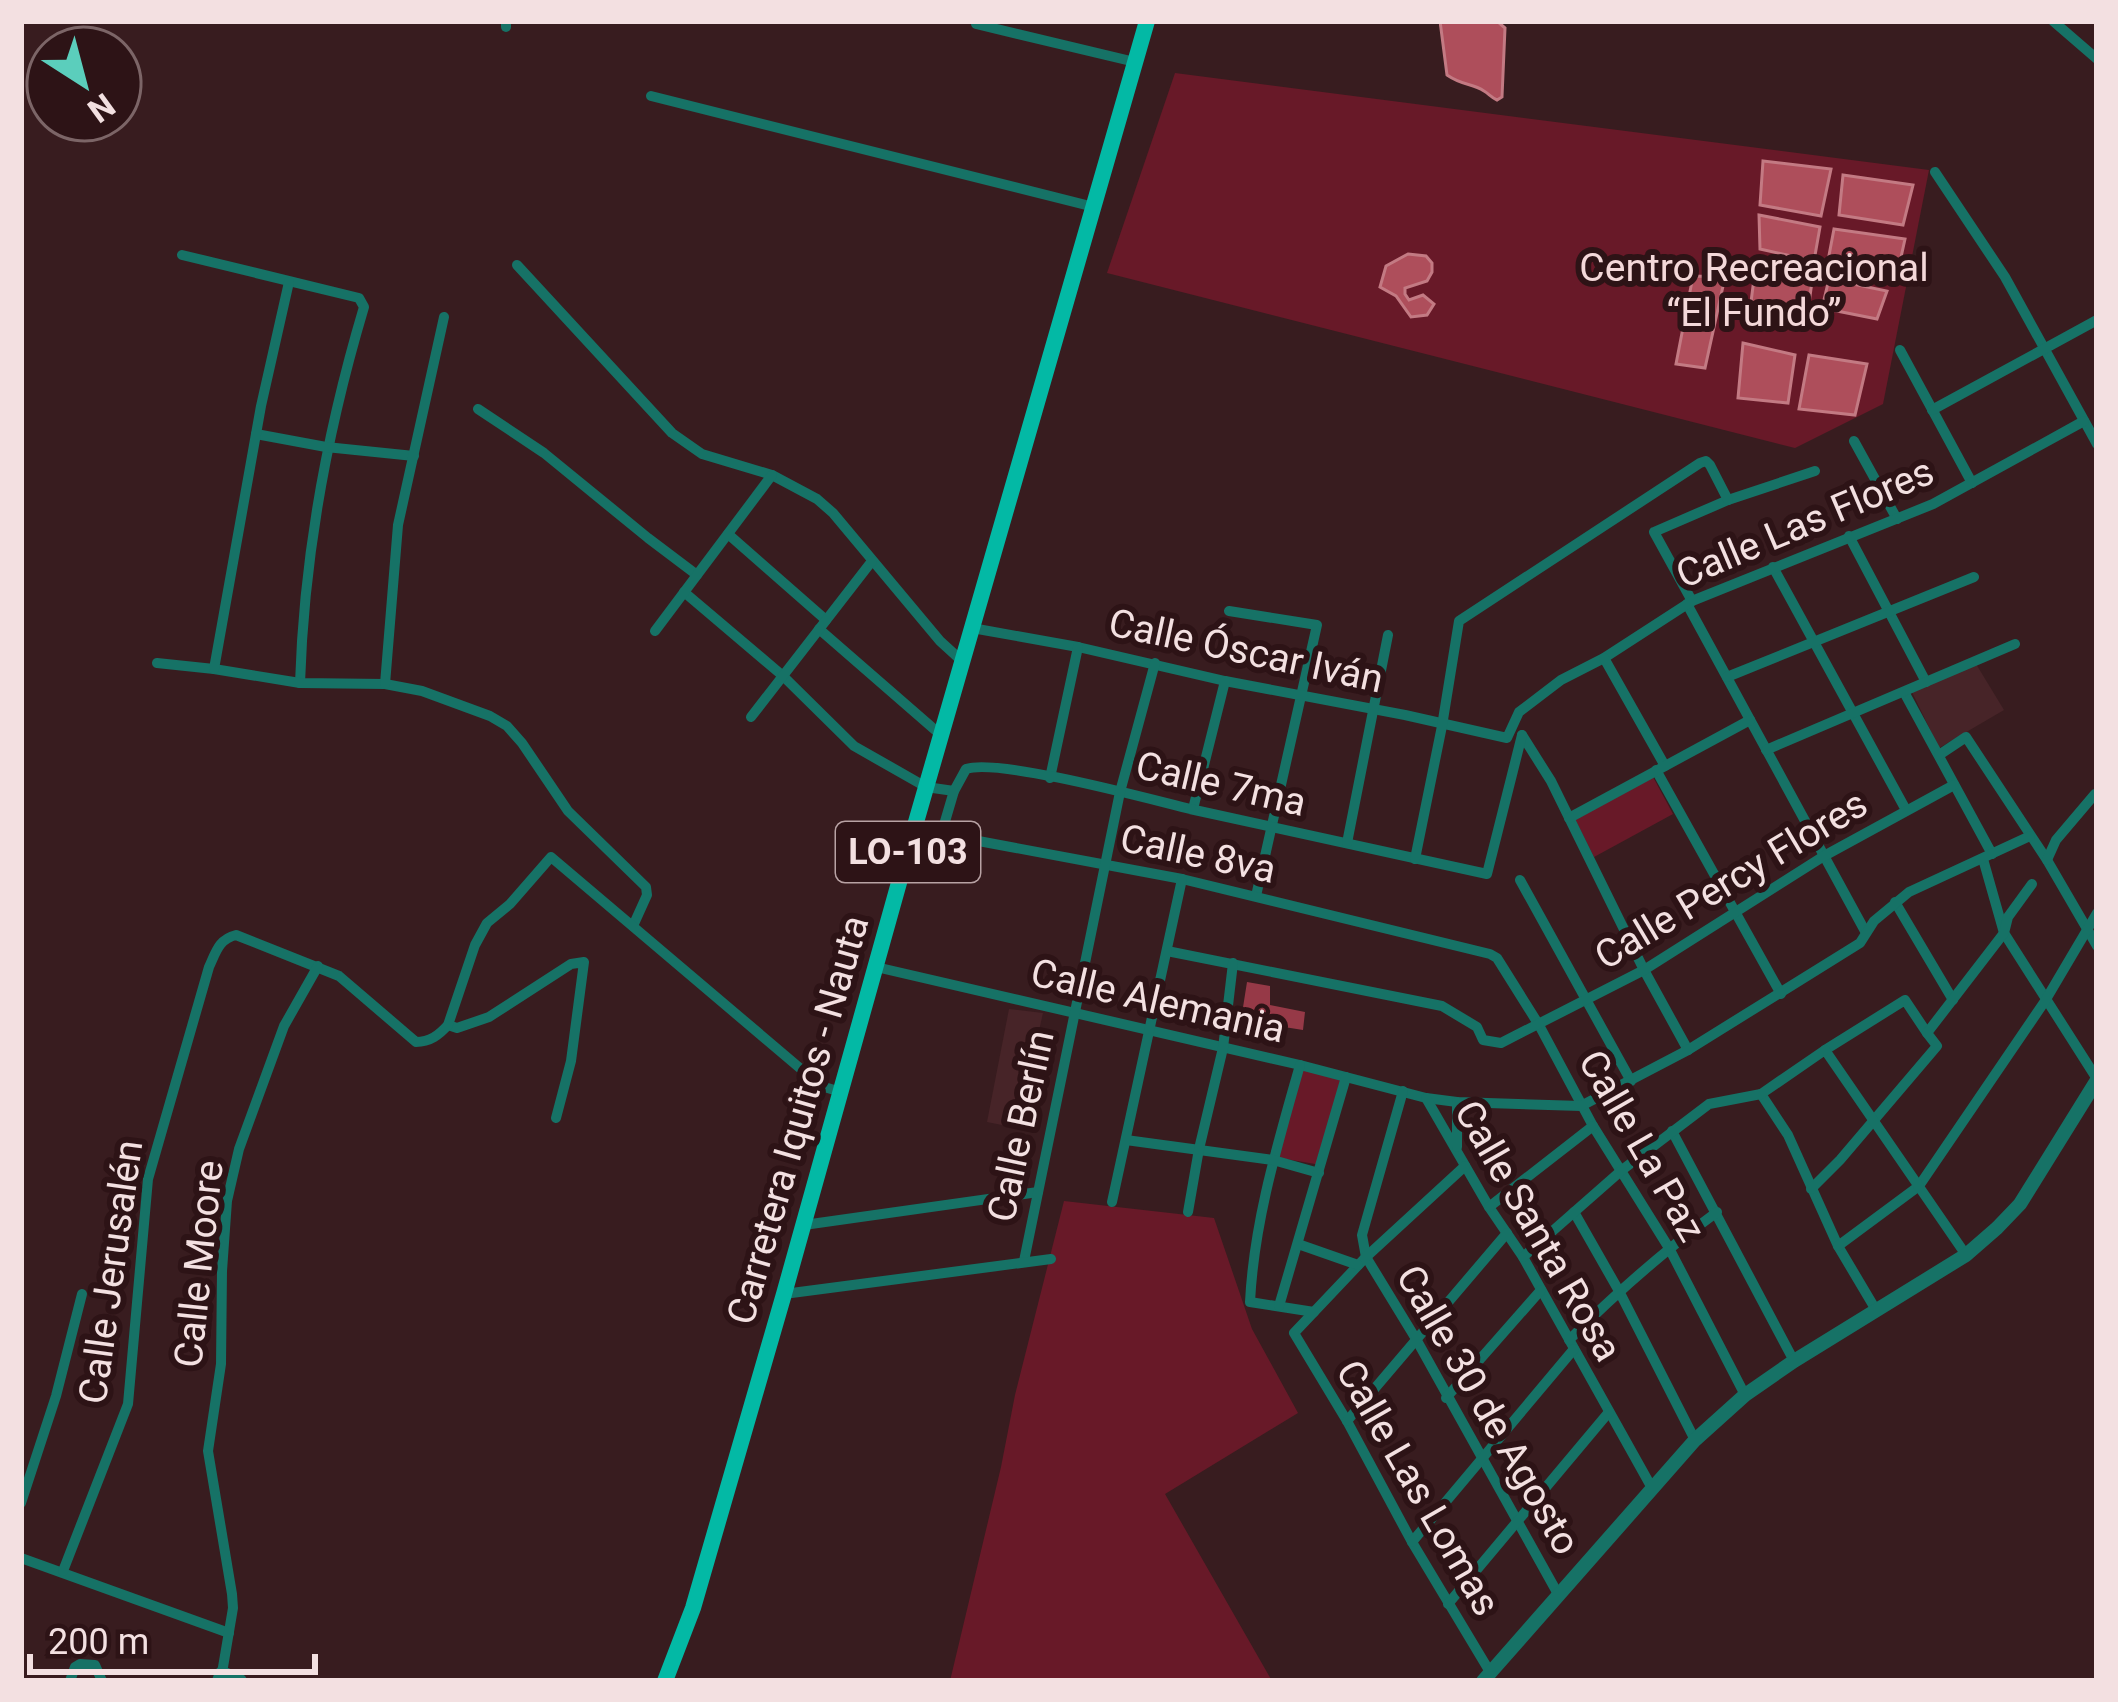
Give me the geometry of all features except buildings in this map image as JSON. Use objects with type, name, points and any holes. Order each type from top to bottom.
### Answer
[{"type":"main road","name":"Carretera Iquitos - Nauta","points":[[665,1681],[692,1608],[804,1226],[1147,21]]},
{"type":"street","points":[[2053,21],[2097,59]]},
{"type":"street","points":[[976,24],[1136,62]]},
{"type":"street","points":[[651,96],[1094,207]]},
{"type":"street","points":[[1935,172],[2005,278],[2097,444]]},
{"type":"street","points":[[182,254],[359,298],[364,307],[326,447],[302,623],[300,683]]},
{"type":"street","points":[[517,266],[672,433],[702,454],[772,476],[817,499],[833,513],[963,662]]},
{"type":"street","points":[[214,669],[289,282]]},
{"type":"street","points":[[385,685],[398,525],[444,317]]},
{"type":"street","points":[[1932,410],[2097,320]]},
{"type":"street","points":[[1900,350],[1972,483]]},
{"type":"street","points":[[478,409],[544,453],[697,574]]},
{"type":"street","name":"Calle Las Flores","points":[[1507,739],[1519,712],[1561,680],[1689,602],[1897,519],[2084,421]]},
{"type":"street","points":[[256,434],[414,456]]},
{"type":"street","points":[[1854,441],[1897,519]]},
{"type":"street","points":[[1415,859],[1459,621],[1700,463],[1710,465],[1728,500]]},
{"type":"street","points":[[1815,471],[1728,500],[1654,532],[1726,677],[1865,931]]},
{"type":"street","points":[[655,632],[772,476]]},
{"type":"street","points":[[728,534],[942,736]]},
{"type":"street","points":[[1849,536],[1926,682]]},
{"type":"street","points":[[752,717],[872,561]]},
{"type":"street","points":[[1773,567],[1906,810]]},
{"type":"street","points":[[1726,677],[1974,577]]},
{"type":"street","points":[[684,592],[783,676],[854,746],[926,787],[954,791],[941,835]]},
{"type":"street","points":[[1229,611],[1317,625],[1256,896]]},
{"type":"street","name":"Calle Óscar Iván","points":[[972,628],[1507,739]]},
{"type":"street","points":[[1347,843],[1388,635]]},
{"type":"street","points":[[1766,750],[2014,644]]},
{"type":"street","points":[[1050,778],[1078,647]]},
{"type":"street","points":[[1604,658],[1781,994]]},
{"type":"street","points":[[157,663],[300,683],[385,685],[422,691],[490,716],[507,726],[568,811],[646,887],[633,926]]},
{"type":"street","name":"Calle Berlín","points":[[1024,1262],[1120,792],[1155,663]]},
{"type":"street","points":[[1193,809],[1225,681]]},
{"type":"street","points":[[1486,1677],[1695,1440],[1745,1395],[1966,1255],[2020,1204],[2097,1079],[2004,933],[1988,857],[1904,692]]},
{"type":"street","points":[[1514,721],[1551,782],[1688,1050]]},
{"type":"street","points":[[1569,818],[1750,721]]},
{"type":"street","name":"Calle 7ma","points":[[954,791],[966,769],[996,767],[1486,874],[1522,735]]},
{"type":"street","points":[[1939,755],[1966,737],[2097,946]]},
{"type":"street","name":"Calle Percy Flores","points":[[1539,1025],[1644,970],[1825,856],[1954,785]]},
{"type":"street","points":[[2047,860],[2056,840],[2096,794]]},
{"type":"street","name":"Calle 8va","points":[[914,830],[1182,879],[1467,950]]},
{"type":"street","name":"Calle Santa Rosa","points":[[1426,1098],[1581,1106],[1688,1050],[1860,943],[1865,931],[1909,892],[2030,836]]},
{"type":"street","points":[[318,966],[339,976],[416,1042],[424,1042],[448,1025],[487,923],[550,857],[820,1086],[841,1092]]},
{"type":"street","points":[[1112,1202],[1182,879]]},
{"type":"street","points":[[1520,880],[1631,1082]]},
{"type":"street","points":[[1927,1033],[2004,933],[2008,916],[2032,884]]},
{"type":"street","points":[[1895,902],[1953,1000]]},
{"type":"street","points":[[1838,1246],[1919,1186],[2045,1001],[2097,914]]},
{"type":"street","name":"Calle Jerusalén","points":[[63,1571],[128,1404],[148,1179],[209,967],[220,943],[236,935],[318,966]]},
{"type":"street","name":"Calle La Paz","points":[[1467,950],[1497,958],[1539,1025],[1581,1106],[1669,1248],[1745,1395]]},
{"type":"street","points":[[1167,951],[1448,1008],[1477,1027],[1490,1043],[1512,1039],[1539,1025]]},
{"type":"street","points":[[448,1025],[464,1026],[489,1017],[571,964],[584,962],[571,1061],[556,1118]]},
{"type":"street","points":[[1188,1212],[1223,1048],[1233,963]]},
{"type":"street","name":"Calle Moore","points":[[220,1677],[232,1594],[208,1451],[221,1364],[227,1202],[239,1149],[284,1025],[318,966]]},
{"type":"street","name":"Calle Alemania","points":[[876,967],[1426,1098]]},
{"type":"street","points":[[1523,1257],[1622,1170],[1709,1104],[1761,1094],[1830,1055],[1905,1000],[1937,1046],[1811,1189]]},
{"type":"street","points":[[1830,1055],[1966,1255]]},
{"type":"street","points":[[1300,1065],[1273,1160],[1252,1264],[1250,1302],[1314,1312],[1466,1166]]},
{"type":"street","points":[[1279,1306],[1346,1077]]},
{"type":"street","points":[[1362,1261],[1362,1235],[1403,1090]]},
{"type":"street","points":[[1761,1094],[1788,1136],[1838,1246],[1876,1310]]},
{"type":"street","name":"Calle Santa Rosa","points":[[1426,1098],[1523,1257],[1652,1488]]},
{"type":"street","points":[[1456,1150],[1457,1102]]},
{"type":"street","points":[[1490,1207],[1593,1126]]},
{"type":"street","points":[[1672,1131],[1794,1360]]},
{"type":"street","points":[[1126,1140],[1273,1160],[1318,1173]]},
{"type":"street","points":[[804,1226],[1038,1192]]},
{"type":"street","points":[[1574,1212],[1695,1440]]},
{"type":"street","points":[[1412,1542],[1619,1291],[1717,1212]]},
{"type":"street","points":[[1347,1421],[1507,1233]]},
{"type":"street","points":[[1298,1244],[1362,1261]]},
{"type":"street","points":[[784,1294],[1051,1259]]},
{"type":"street","name":"Calle 30 de Agosto","points":[[1362,1261],[1416,1339],[1558,1594]]},
{"type":"street","points":[[1447,1398],[1541,1290]]},
{"type":"street","points":[[21,1503],[56,1396],[82,1294]]},
{"type":"street","name":"Calle Las Lomas","points":[[1314,1312],[1294,1333],[1486,1677]]},
{"type":"street","points":[[1448,1604],[1609,1412]]},
{"type":"street","points":[[27,1560],[229,1633]]},
{"type":"street","points":[[70,1681],[75,1667],[86,1664],[95,1665],[102,1681]]},
{"type":"street","points":[[220,1677],[240,1681]]},
{"type":"shaded area","points":[[1440,21],[1497,21],[1505,28],[1502,97],[1497,100],[1447,75]]},
{"type":"shaded area","points":[[1763,161],[1831,169],[1821,216],[1760,205]]},
{"type":"shaded area","points":[[1843,175],[1913,185],[1903,225],[1839,215]]},
{"type":"shaded area","points":[[1759,215],[1820,227],[1814,261],[1760,249]]},
{"type":"shaded area","points":[[1834,229],[1905,239],[1896,280],[1827,266]]},
{"type":"shaded area","points":[[1408,254],[1426,256],[1432,263],[1427,281],[1405,288],[1409,300],[1423,295],[1434,304],[1427,315],[1411,317],[1396,296],[1380,287],[1386,266]]},
{"type":"shaded area","points":[[1756,263],[1813,274],[1808,311],[1751,302]]},
{"type":"shaded area","points":[[1693,276],[1725,277],[1705,368],[1676,364]]},
{"type":"shaded area","points":[[1829,279],[1887,291],[1877,319],[1822,308]]},
{"type":"shaded area","points":[[1743,343],[1795,355],[1788,403],[1738,398]]},
{"type":"shaded area","points":[[1809,355],[1867,364],[1855,415],[1799,409]]},
{"type":"shaded area","points":[[1976,664],[2004,710],[1939,748],[1912,692]]},
{"type":"shaded area","points":[[1247,982],[1270,986],[1270,1005],[1305,1012],[1303,1030],[1241,1020]]},
{"type":"shaded area","points":[[1009,1009],[1043,1013],[1017,1128],[987,1122]]},
{"type":"green space","name":"Centro Recreacional “El Fundo”","points":[[1175,73],[1929,170],[1883,404],[1795,448],[1107,273]]},
{"type":"green space","points":[[1653,777],[1673,814],[1594,857],[1575,819]]},
{"type":"green space","points":[[1301,1064],[1346,1075],[1321,1165],[1274,1157]]},
{"type":"green space","points":[[1064,1201],[1214,1218],[1252,1329],[1298,1413],[1165,1494],[1272,1681],[950,1681]]}]
